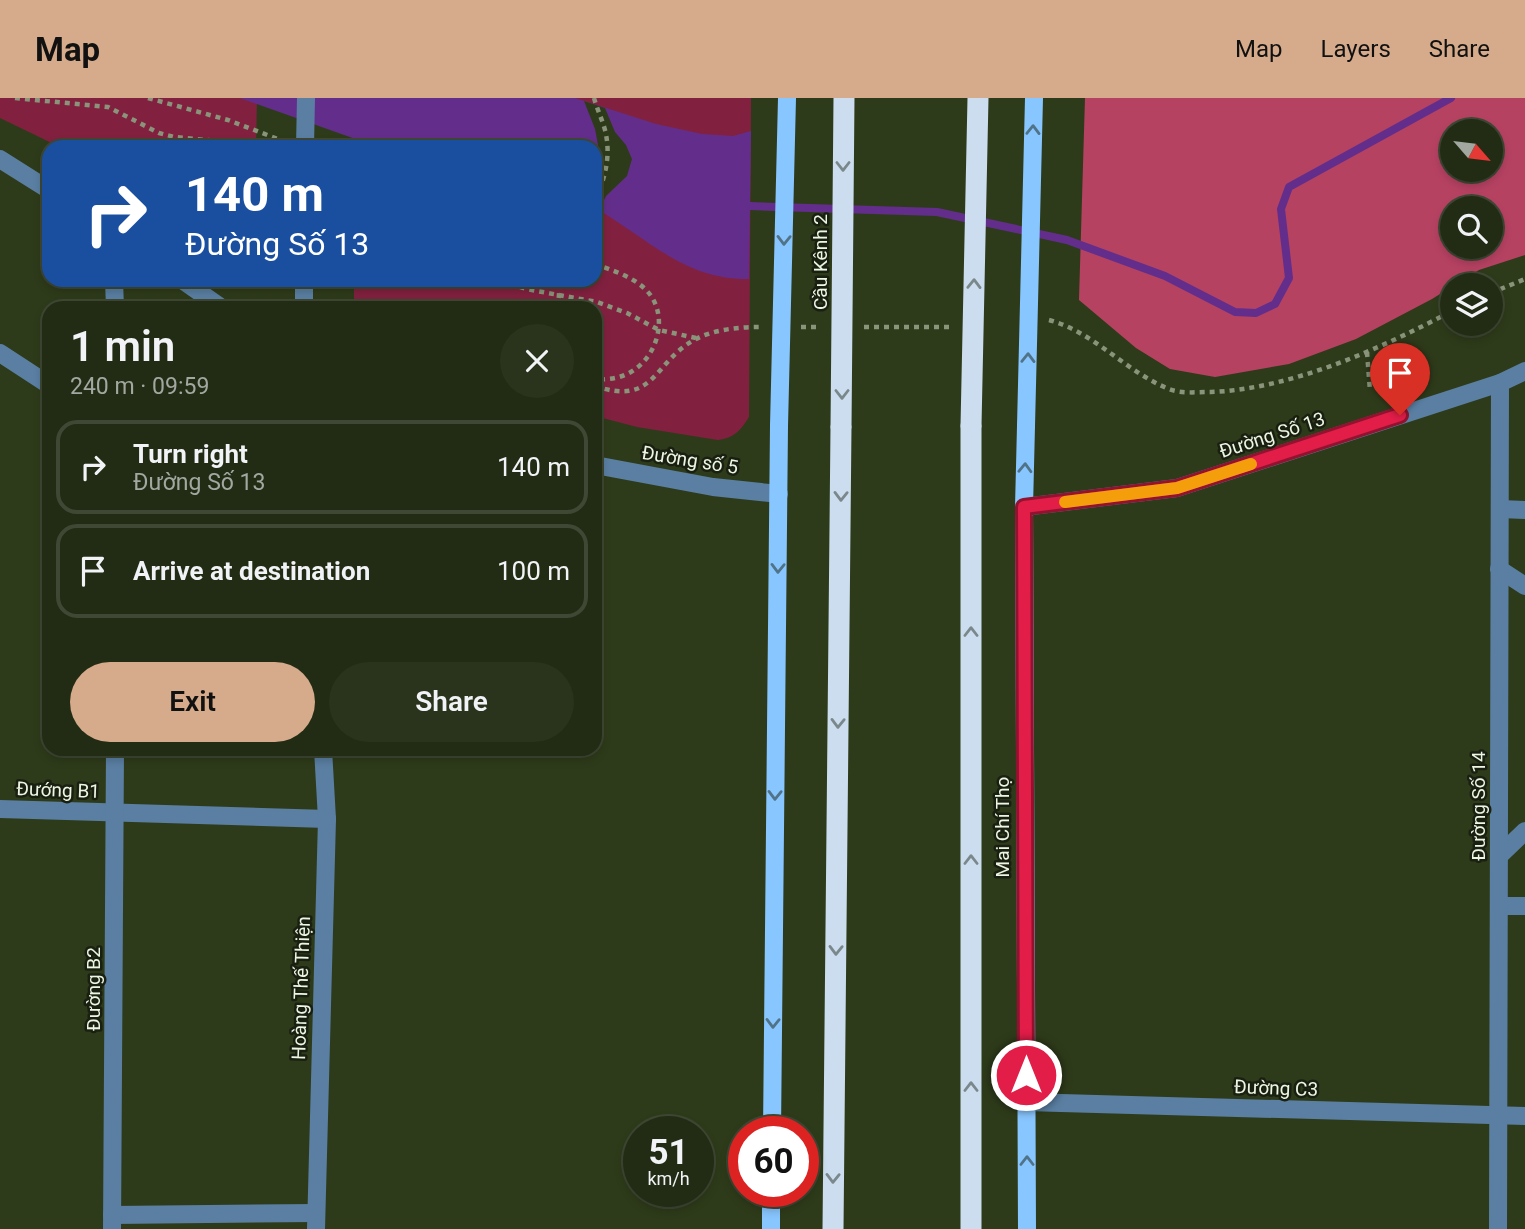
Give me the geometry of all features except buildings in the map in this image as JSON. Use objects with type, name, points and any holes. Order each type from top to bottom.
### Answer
[{"type":"highway","name":"Cầu Kênh 2","points":[[833,1229],[844,98]]},
{"type":"highway","name":"Mai Chí Thọ","points":[[971,1229],[971,426],[978,98]]},
{"type":"main road","name":"Cầu Kênh 2","points":[[779,494],[787,98]]},
{"type":"main road","name":"Mai Chí Thọ","points":[[1027,1229],[1024,507],[1034,98]]},
{"type":"main road","points":[[772,1116],[779,494]]},
{"type":"main road","points":[[771,1207],[771,1229]]},
{"type":"street","points":[[305,140],[306,98]]},
{"type":"street","points":[[0,159],[42,186]]},
{"type":"street","points":[[192,287],[212,301]]},
{"type":"street","points":[[0,353],[42,380]]},
{"type":"street","name":"Đường Số 13","points":[[1024,507],[1177,488],[1500,383],[1525,371]]},
{"type":"street","name":"Đường Số 14","points":[[1498,1229],[1500,383]]},
{"type":"street","name":"Đường số 5","points":[[602,466],[713,487],[779,494]]},
{"type":"street","points":[[1500,509],[1525,510]]},
{"type":"street","points":[[1499,569],[1525,586]]},
{"type":"street","name":"Đường B2","points":[[112,1222],[115,756]]},
{"type":"street","name":"Hoàng Thế Thiện","points":[[316,1221],[327,819],[323,756]]},
{"type":"street","name":"Đướng B1","points":[[0,809],[327,819]]},
{"type":"street","points":[[1499,856],[1525,831]]},
{"type":"street","points":[[1499,905],[1525,906]]},
{"type":"street","name":"Đường C3","points":[[1026,1102],[1525,1116]]},
{"type":"street","points":[[112,1222],[316,1221]]},
{"type":"path","points":[[17,98],[108,107],[159,133],[205,140]]},
{"type":"path","points":[[148,98],[228,120],[279,140]]},
{"type":"path","points":[[594,98],[606,132],[608,159],[602,183]]},
{"type":"path","points":[[602,267],[643,287],[656,304],[659,330],[648,357],[635,370],[618,377],[602,379]]},
{"type":"path","points":[[1503,288],[1525,279]]},
{"type":"path","points":[[520,287],[591,301]]},
{"type":"path","points":[[559,301],[560,287]]},
{"type":"path","points":[[602,304],[659,330],[697,338]]},
{"type":"path","points":[[1367,352],[1370,390]]},
{"type":"shaded area","points":[[0,98],[257,98],[256,140],[46,140],[0,118]]},
{"type":"shaded area","points":[[240,98],[575,98],[656,124],[702,134],[733,136],[751,131],[749,279],[705,273],[686,265],[602,212],[602,140],[358,140]]},
{"type":"shaded area","points":[[355,98],[751,98],[749,417],[743,426],[732,436],[718,440],[637,427],[602,418],[602,301],[354,301],[354,287],[602,287],[602,140],[355,140]]},
{"type":"shaded area","points":[[1085,98],[1525,98],[1525,255],[1474,273],[1440,273],[1440,294],[1432,299],[1356,339],[1289,364],[1215,377],[1170,369],[1136,348],[1079,300]]},
{"type":"pier","points":[[584,101],[605,108],[615,132],[626,145],[632,159],[627,176],[606,196],[602,204],[602,140],[597,140]]},
{"type":"waterway","points":[[750,206],[937,212],[1067,240],[1165,276],[1235,312],[1256,313],[1275,304],[1289,278],[1281,209],[1289,187],[1451,98]]},
{"type":"slow traffic","points":[[1065,502],[1177,488],[1251,464]]},
{"type":"route","points":[[1026,1075],[1024,507],[1177,488],[1400,415]]}]
